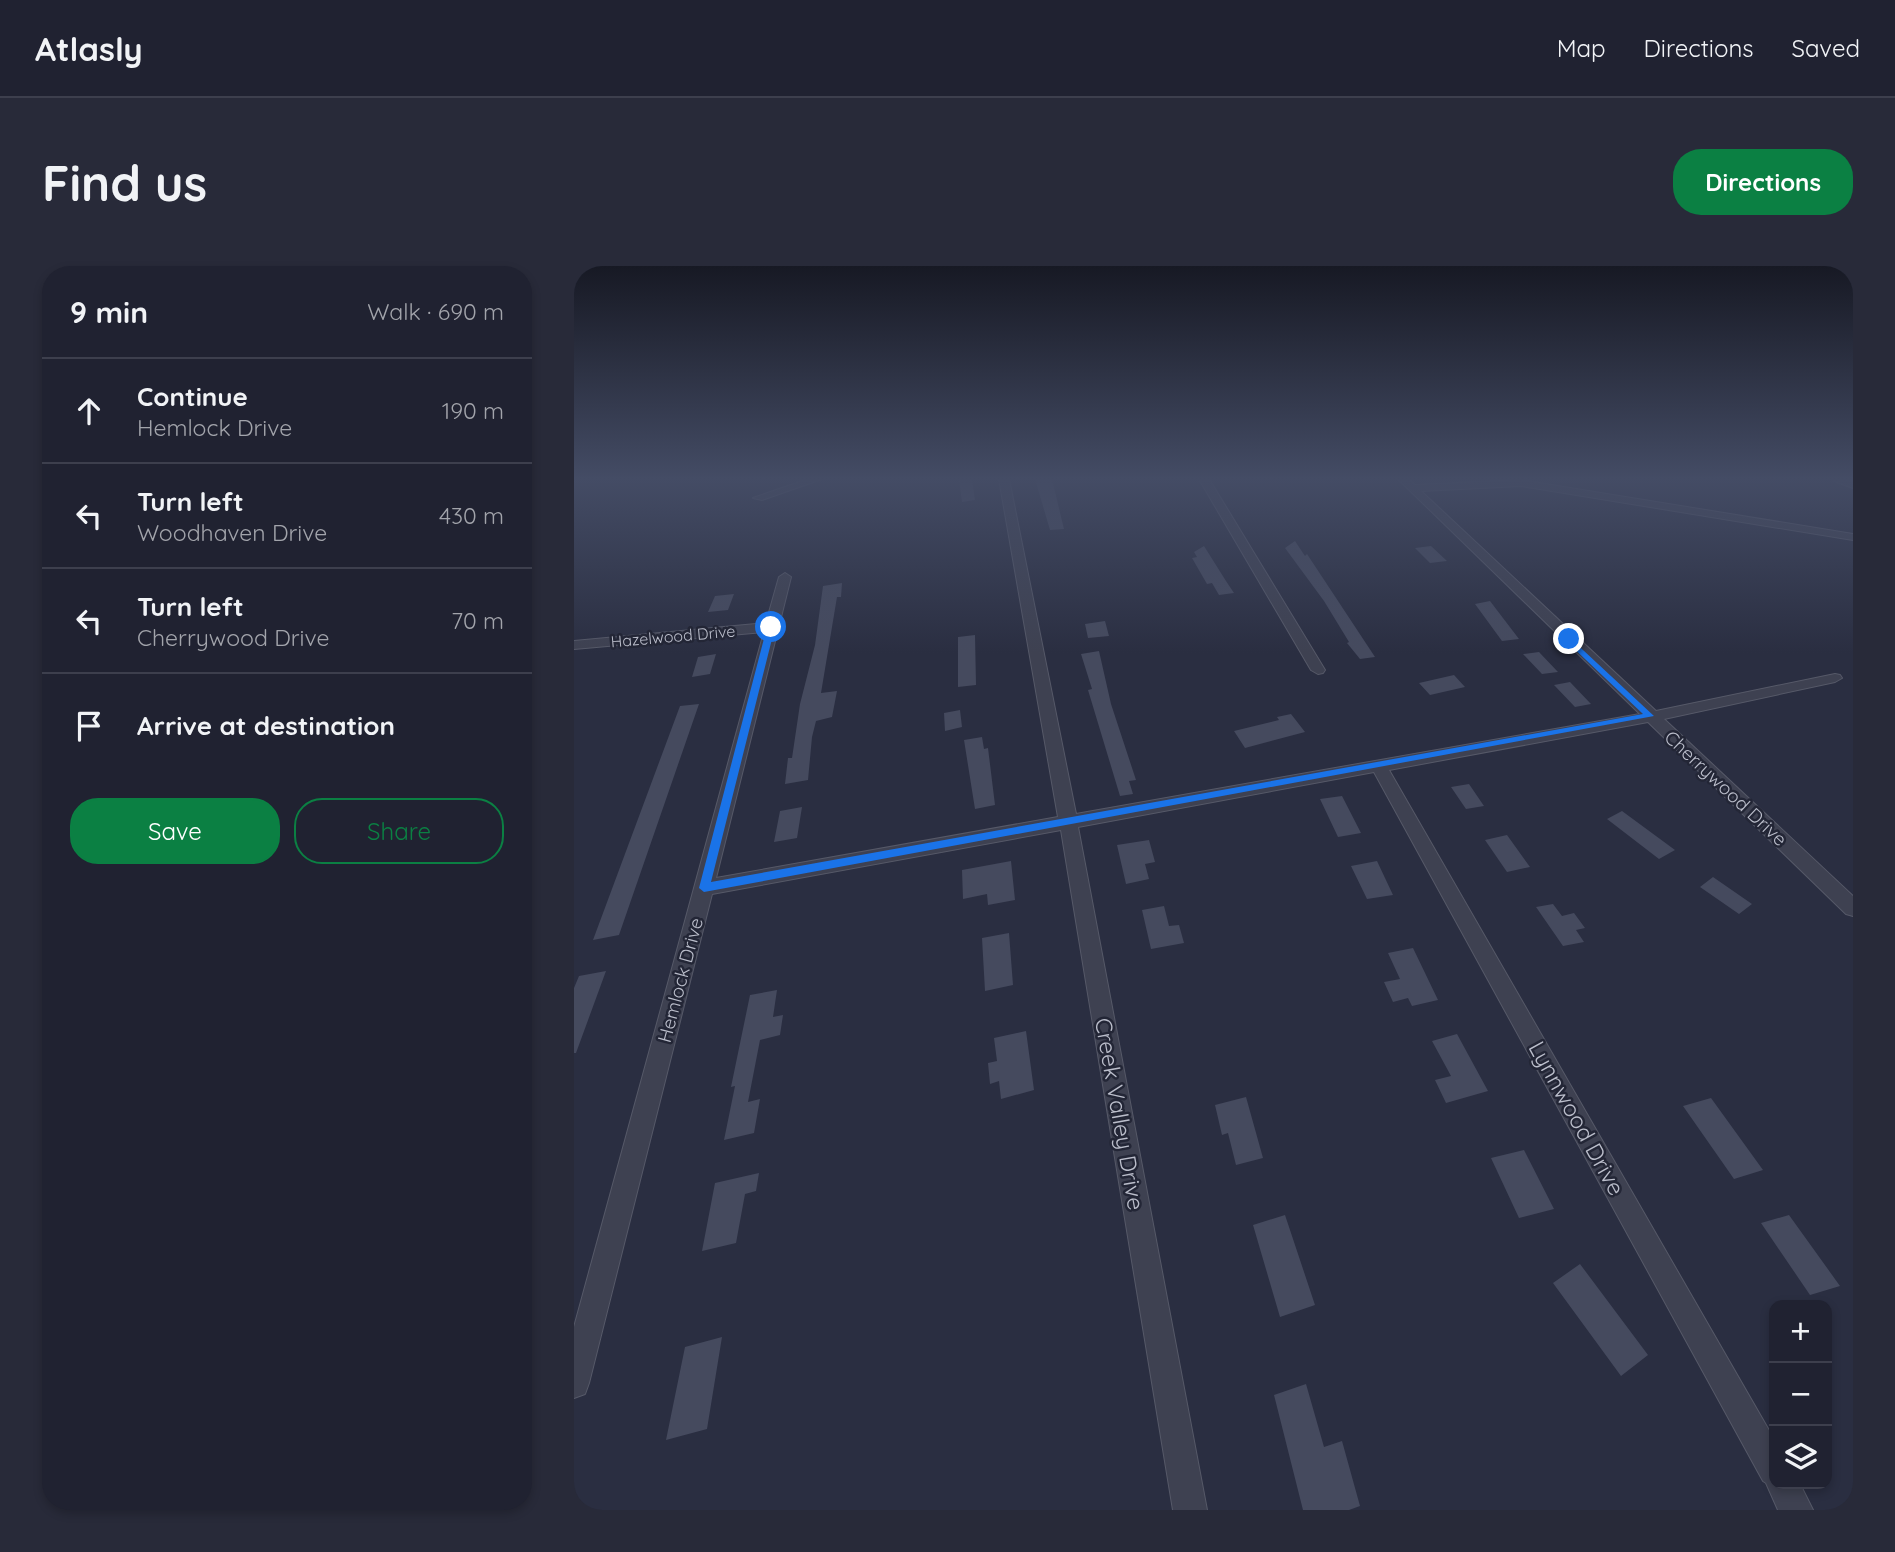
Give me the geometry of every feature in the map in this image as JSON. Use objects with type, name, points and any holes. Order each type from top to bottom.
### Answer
[{"type":"street","name":"Creek Valley Drive","points":[[1015,537],[1068,821],[1190,1510]]},
{"type":"street","points":[[1239,537],[1318,670]]},
{"type":"street","name":"Cherrywood Drive","points":[[1464,537],[1853,908]]},
{"type":"street","name":"Hemlock Drive","points":[[574,1383],[785,577]]},
{"type":"street","name":"Hazelwood Drive","points":[[574,645],[771,627]]},
{"type":"street","points":[[704,888],[1650,716],[1835,678]]},
{"type":"street","name":"Lynnwood Drive","points":[[1380,766],[1769,1461]]},
{"type":"street","points":[[1785,1489],[1797,1510]]},
{"type":"building","points":[[1295,541],[1305,556],[1307,554],[1375,657],[1360,659],[1347,643],[1349,642],[1324,601],[1285,548]]},
{"type":"building","points":[[1204,546],[1234,593],[1219,595],[1212,583],[1207,584],[1192,558],[1197,557],[1194,552]]},
{"type":"building","points":[[1431,546],[1447,561],[1430,563],[1415,548]]},
{"type":"building","points":[[842,583],[841,597],[837,597],[821,693],[837,691],[832,717],[816,721],[808,780],[785,784],[788,758],[792,758],[800,704],[815,645],[823,586]]},
{"type":"building","points":[[734,594],[728,610],[708,612],[715,596]]},
{"type":"building","points":[[1490,601],[1519,639],[1502,641],[1475,604]]},
{"type":"building","points":[[1105,621],[1109,636],[1088,638],[1085,624]]},
{"type":"building","points":[[975,635],[976,685],[958,687],[958,637]]},
{"type":"building","points":[[1099,651],[1111,704],[1136,780],[1129,781],[1133,794],[1120,796],[1088,690],[1092,689],[1081,654]]},
{"type":"building","points":[[1539,652],[1558,672],[1542,674],[1523,654]]},
{"type":"building","points":[[716,654],[710,674],[692,677],[698,657]]},
{"type":"building","points":[[1454,675],[1465,687],[1430,695],[1419,683]]},
{"type":"building","points":[[1570,682],[1591,704],[1575,707],[1554,685]]},
{"type":"building","points":[[699,704],[619,935],[593,940],[680,706]]},
{"type":"building","points":[[960,710],[962,727],[945,731],[944,713]]},
{"type":"building","points":[[1291,714],[1305,732],[1245,748],[1234,731],[1279,720],[1277,717]]},
{"type":"building","points":[[982,737],[984,749],[988,748],[995,805],[975,809],[964,740]]},
{"type":"building","points":[[1469,784],[1484,806],[1466,809],[1451,787]]},
{"type":"building","points":[[1342,796],[1361,833],[1338,837],[1320,799]]},
{"type":"building","points":[[802,807],[797,838],[774,842],[780,811]]},
{"type":"building","points":[[1622,811],[1675,850],[1659,859],[1607,819]]},
{"type":"building","points":[[1507,835],[1530,867],[1507,872],[1485,840]]},
{"type":"building","points":[[1149,840],[1155,862],[1145,864],[1149,879],[1126,884],[1117,845]]},
{"type":"building","points":[[1011,861],[1015,900],[988,905],[987,894],[963,899],[962,870]]},
{"type":"building","points":[[1377,861],[1393,895],[1367,899],[1351,866]]},
{"type":"building","points":[[1713,877],[1752,904],[1739,914],[1700,887]]},
{"type":"building","points":[[1553,904],[1562,916],[1574,913],[1585,928],[1576,930],[1584,942],[1563,946],[1536,907]]},
{"type":"building","points":[[1164,906],[1169,926],[1179,925],[1184,943],[1151,949],[1142,910]]},
{"type":"building","points":[[1009,933],[1013,985],[985,991],[982,938]]},
{"type":"building","points":[[1413,948],[1438,1000],[1412,1006],[1408,998],[1393,1002],[1384,982],[1400,979],[1388,953]]},
{"type":"building","points":[[606,971],[574,1053],[574,988],[579,976]]},
{"type":"building","points":[[777,990],[773,1017],[783,1015],[780,1035],[760,1040],[748,1102],[760,1099],[754,1133],[724,1140],[735,1086],[731,1087],[750,995]]},
{"type":"building","points":[[1026,1031],[1034,1090],[1001,1099],[999,1081],[990,1084],[988,1063],[997,1061],[994,1038]]},
{"type":"building","points":[[1457,1034],[1488,1091],[1446,1103],[1435,1080],[1451,1076],[1432,1041]]},
{"type":"building","points":[[1246,1097],[1263,1158],[1236,1165],[1228,1133],[1222,1135],[1215,1105]]},
{"type":"building","points":[[1711,1098],[1763,1170],[1734,1179],[1683,1106]]},
{"type":"building","points":[[1524,1150],[1554,1209],[1519,1218],[1491,1158]]},
{"type":"building","points":[[759,1173],[756,1191],[745,1194],[736,1243],[702,1251],[715,1183]]},
{"type":"building","points":[[1285,1215],[1315,1305],[1280,1317],[1253,1225]]},
{"type":"building","points":[[1789,1215],[1840,1286],[1810,1295],[1761,1223]]},
{"type":"building","points":[[1580,1264],[1648,1355],[1621,1376],[1553,1283]]},
{"type":"building","points":[[722,1337],[707,1429],[666,1440],[685,1347]]},
{"type":"building","points":[[1306,1384],[1324,1447],[1342,1441],[1360,1506],[1349,1510],[1303,1510],[1274,1395]]},
{"type":"route","points":[[771,627],[704,888],[1650,716],[1569,639]]}]
